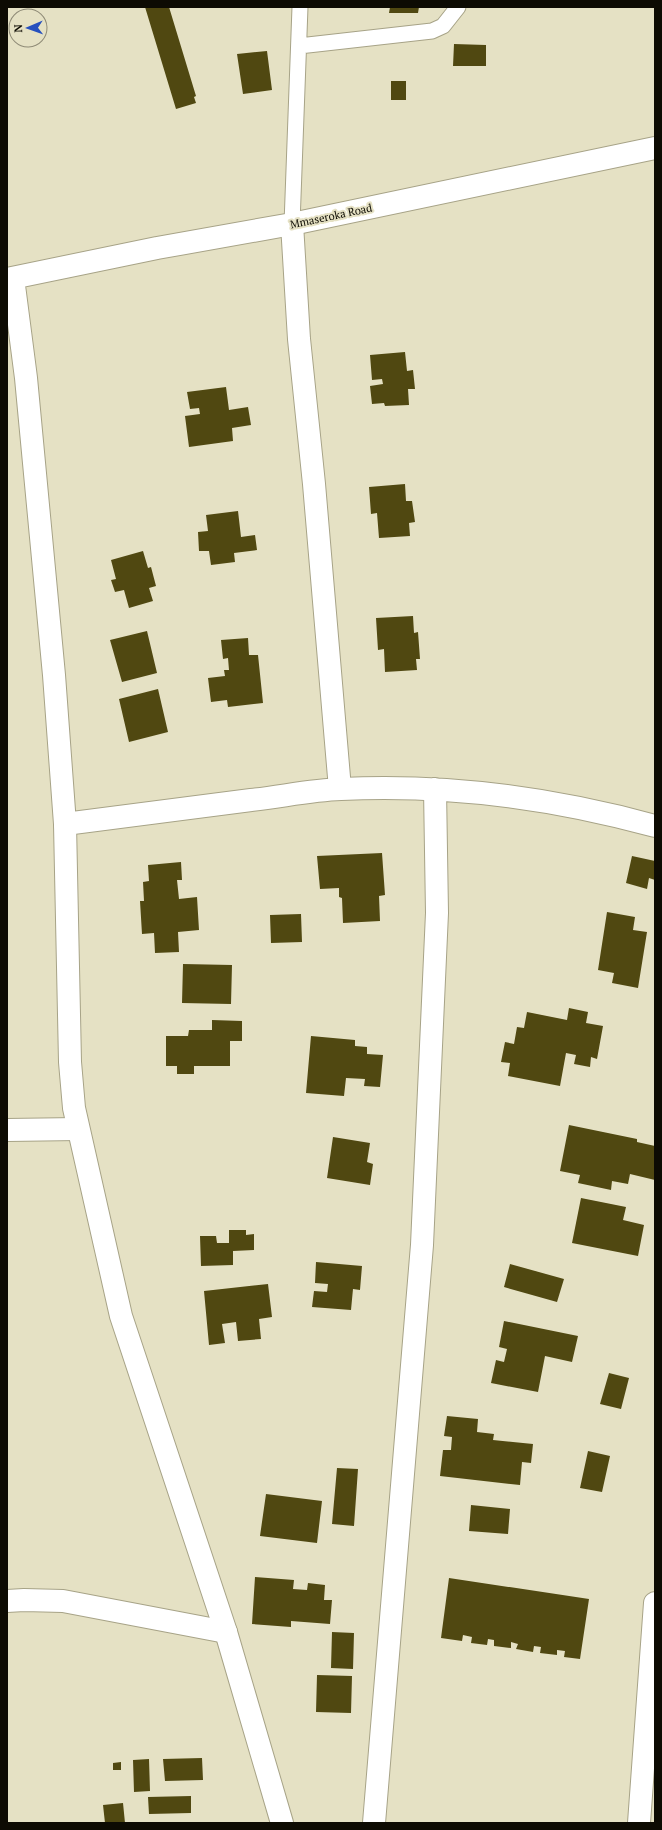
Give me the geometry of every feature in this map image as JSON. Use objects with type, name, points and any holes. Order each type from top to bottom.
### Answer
[{"type":"street","name":"Mmaseroka Road","points":[[10,278],[157,248],[292,224],[655,148]]},
{"type":"street","points":[[292,224],[299,339],[340,789]]},
{"type":"street","points":[[10,278],[26,378],[54,675],[65,824],[70,1062],[74,1108],[121,1316],[226,1632],[282,1823]]},
{"type":"street","points":[[65,824],[340,789],[435,789],[521,798],[623,817],[655,826]]},
{"type":"street","points":[[374,1823],[422,1245],[437,913],[435,789]]},
{"type":"street","points":[[7,1130],[78,1129]]},
{"type":"street","points":[[7,1601],[63,1601],[226,1632]]},
{"type":"street","points":[[639,1823],[655,1602]]},
{"type":"lane","points":[[292,224],[300,7]]},
{"type":"lane","points":[[299,46],[432,31],[443,26],[458,7]]},
{"type":"building","points":[[145,7],[169,7],[196,96],[194,97],[196,103],[176,109]]},
{"type":"building","points":[[390,7],[419,7],[418,13],[389,13]]},
{"type":"building","points":[[454,44],[486,45],[486,66],[453,66]]},
{"type":"building","points":[[267,51],[272,90],[243,94],[237,54]]},
{"type":"building","points":[[391,81],[406,81],[406,100],[391,100]]},
{"type":"building","points":[[405,352],[407,371],[413,370],[415,389],[408,389],[409,405],[385,406],[384,403],[372,404],[370,386],[383,384],[382,379],[372,380],[370,355]]},
{"type":"building","points":[[226,387],[229,410],[248,407],[251,425],[232,428],[233,441],[189,447],[185,416],[200,414],[199,408],[190,409],[187,392]]},
{"type":"building","points":[[405,484],[406,501],[412,501],[415,522],[409,523],[410,536],[379,538],[377,513],[371,514],[369,487]]},
{"type":"building","points":[[238,511],[241,537],[255,535],[257,550],[234,553],[235,562],[211,565],[209,551],[199,551],[198,532],[208,531],[206,515]]},
{"type":"building","points":[[143,551],[148,568],[151,567],[156,586],[149,588],[153,601],[129,608],[124,590],[115,592],[111,580],[116,579],[111,560]]},
{"type":"building","points":[[413,616],[414,633],[418,632],[420,659],[416,659],[417,670],[385,672],[384,649],[378,650],[376,618]]},
{"type":"building","points":[[147,631],[157,673],[122,682],[110,640]]},
{"type":"building","points":[[248,638],[249,655],[258,655],[263,703],[228,707],[227,700],[211,702],[208,678],[225,676],[224,670],[229,670],[228,658],[223,659],[221,640]]},
{"type":"building","points":[[158,689],[168,732],[129,742],[119,699]]},
{"type":"building","points":[[382,853],[385,895],[379,896],[380,921],[343,923],[342,898],[339,897],[339,888],[320,889],[317,856]]},
{"type":"building","points":[[632,856],[655,861],[655,880],[649,878],[647,889],[626,883]]},
{"type":"building","points":[[181,862],[182,880],[177,880],[179,899],[197,897],[199,930],[178,932],[179,952],[155,953],[154,933],[142,934],[140,901],[144,901],[143,882],[149,881],[148,865]]},
{"type":"building","points":[[607,912],[635,917],[633,930],[647,932],[638,988],[612,983],[614,973],[598,970]]},
{"type":"building","points":[[301,914],[302,942],[271,943],[270,915]]},
{"type":"building","points":[[183,964],[232,965],[231,1004],[182,1003]]},
{"type":"building","points":[[569,1008],[588,1012],[586,1023],[603,1026],[597,1059],[591,1057],[590,1067],[574,1064],[576,1055],[566,1053],[560,1086],[508,1076],[510,1063],[501,1062],[505,1042],[514,1044],[517,1027],[524,1028],[527,1012],[567,1020]]},
{"type":"building","points":[[212,1020],[242,1021],[242,1041],[230,1041],[230,1066],[194,1066],[194,1074],[177,1074],[177,1066],[166,1066],[166,1036],[188,1036],[189,1030],[212,1030]]},
{"type":"building","points":[[311,1036],[355,1040],[355,1046],[367,1047],[367,1054],[383,1055],[380,1087],[364,1086],[365,1079],[346,1078],[344,1096],[306,1093]]},
{"type":"building","points":[[569,1125],[637,1139],[637,1142],[655,1146],[655,1180],[630,1174],[628,1184],[612,1181],[611,1190],[578,1183],[580,1175],[560,1171]]},
{"type":"building","points":[[333,1137],[370,1143],[367,1162],[373,1164],[370,1185],[327,1178]]},
{"type":"building","points":[[581,1198],[626,1207],[623,1220],[644,1225],[638,1256],[572,1243]]},
{"type":"building","points":[[229,1230],[246,1230],[246,1235],[254,1234],[254,1250],[233,1251],[233,1265],[201,1266],[200,1236],[216,1236],[217,1243],[229,1243]]},
{"type":"building","points":[[316,1262],[362,1266],[360,1290],[353,1289],[351,1310],[312,1307],[314,1291],[327,1292],[328,1284],[315,1283]]},
{"type":"building","points":[[510,1264],[564,1279],[557,1302],[504,1287]]},
{"type":"building","points":[[268,1284],[272,1317],[259,1319],[261,1339],[238,1341],[236,1322],[222,1324],[225,1343],[209,1345],[204,1291]]},
{"type":"building","points":[[504,1321],[578,1336],[572,1362],[545,1356],[538,1392],[491,1383],[496,1360],[504,1362],[507,1349],[499,1347]]},
{"type":"building","points":[[609,1373],[629,1378],[621,1409],[600,1404]]},
{"type":"building","points":[[447,1416],[478,1419],[477,1432],[494,1434],[493,1440],[533,1444],[531,1463],[522,1462],[520,1485],[440,1476],[443,1450],[451,1450],[452,1437],[444,1436]]},
{"type":"building","points":[[588,1451],[610,1456],[602,1492],[580,1488]]},
{"type":"building","points":[[337,1468],[358,1469],[354,1526],[332,1524]]},
{"type":"building","points":[[266,1494],[322,1501],[317,1543],[260,1536]]},
{"type":"building","points":[[471,1505],[510,1509],[508,1534],[469,1531]]},
{"type":"building","points":[[255,1577],[294,1580],[293,1589],[307,1590],[308,1583],[325,1585],[324,1600],[332,1600],[330,1624],[291,1621],[291,1627],[252,1624]]},
{"type":"building","points":[[449,1578],[589,1599],[580,1659],[564,1657],[565,1651],[557,1650],[557,1655],[540,1653],[541,1647],[534,1646],[533,1652],[516,1649],[518,1644],[511,1642],[511,1648],[494,1646],[494,1640],[488,1639],[487,1645],[471,1643],[472,1637],[463,1635],[462,1641],[441,1638]]},
{"type":"building","points":[[332,1632],[354,1633],[353,1669],[331,1668]]},
{"type":"building","points":[[317,1675],[352,1676],[351,1713],[316,1712]]},
{"type":"building","points":[[202,1758],[203,1780],[165,1781],[163,1759]]},
{"type":"building","points":[[149,1759],[150,1791],[134,1792],[133,1760]]},
{"type":"building","points":[[121,1762],[121,1770],[113,1770],[113,1763]]},
{"type":"building","points":[[191,1796],[191,1813],[149,1814],[148,1797]]},
{"type":"building","points":[[123,1803],[125,1823],[105,1823],[103,1805]]}]
